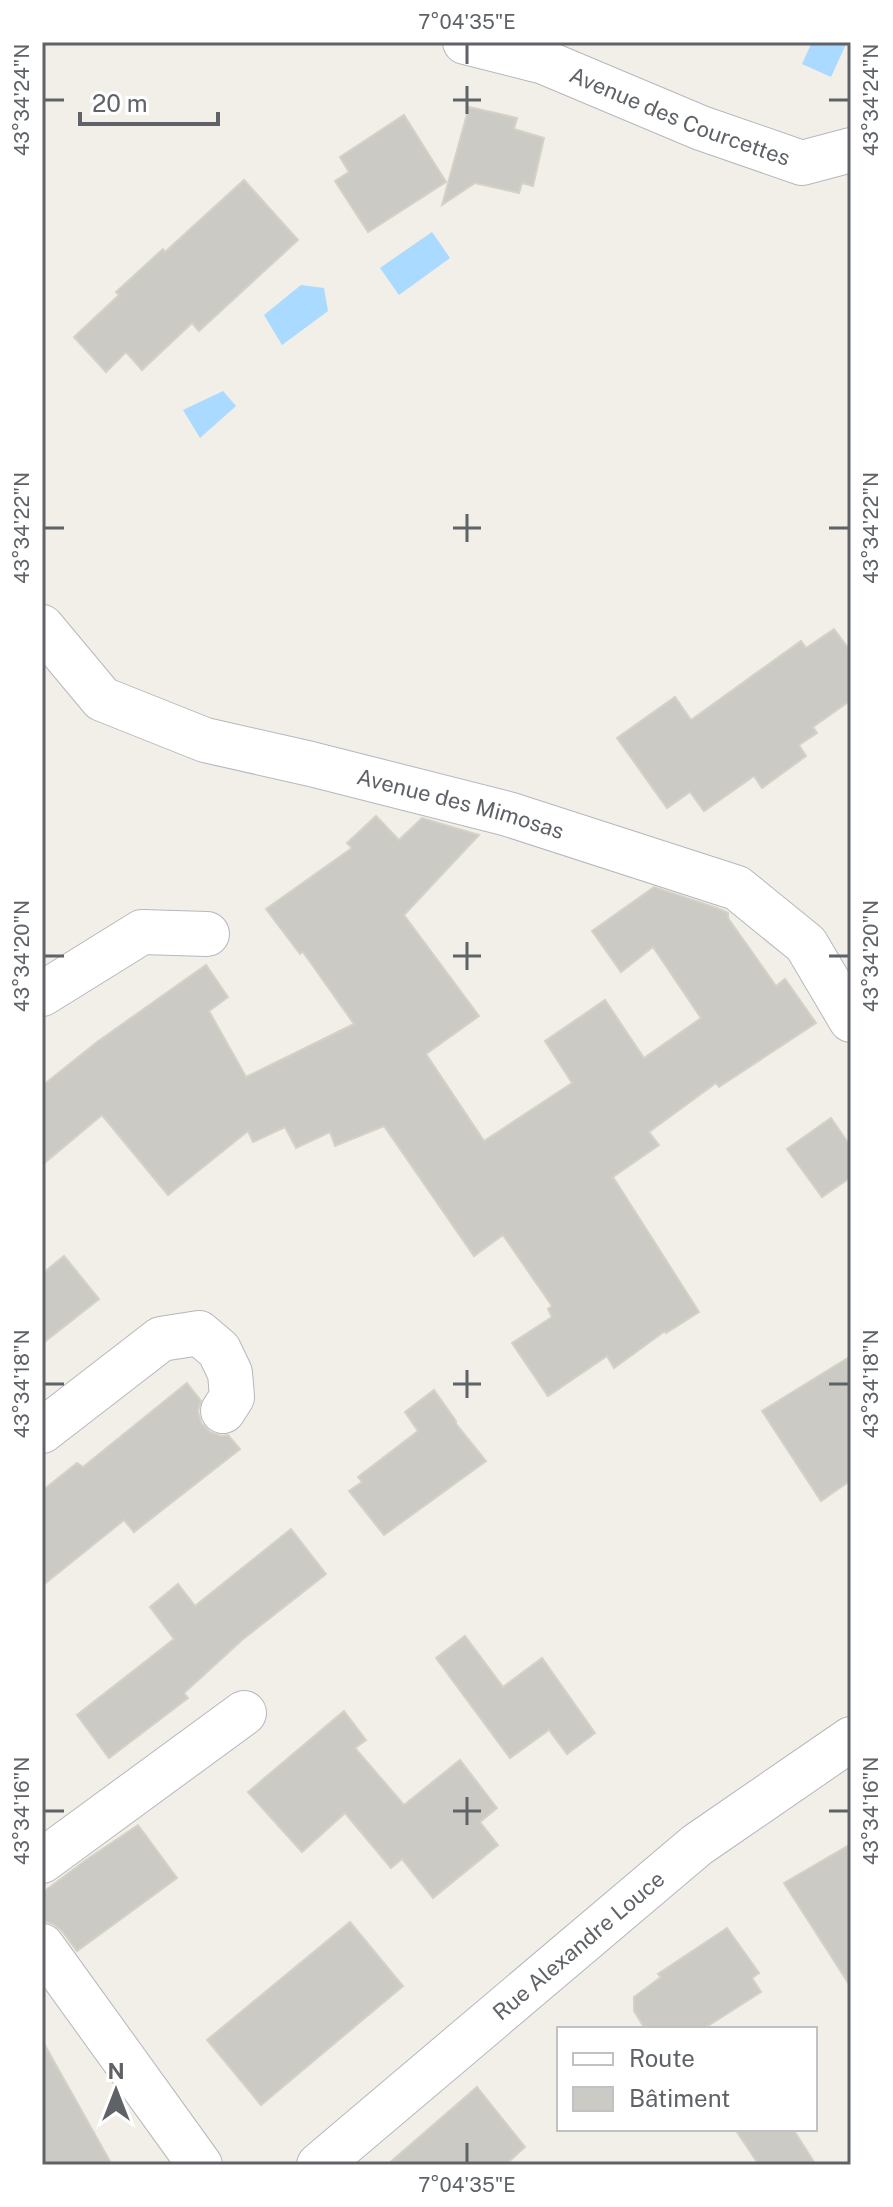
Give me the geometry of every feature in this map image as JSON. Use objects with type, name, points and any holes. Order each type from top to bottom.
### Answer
[{"type":"street","name":"Avenue des Courcettes","points":[[465,42],[544,62],[701,128],[802,163],[851,150]]},
{"type":"street","name":"Avenue des Mimosas","points":[[42,627],[102,699],[205,740],[508,814],[737,888],[806,944],[851,1020]]},
{"type":"street","points":[[42,994],[142,932],[207,934]]},
{"type":"street","points":[[42,1431],[161,1339],[199,1333],[219,1350],[230,1373],[232,1397],[223,1411]]},
{"type":"street","points":[[42,1861],[244,1713]]},
{"type":"street","name":"Rue Alexandre Louce","points":[[319,2165],[697,1845],[851,1739]]},
{"type":"street","points":[[42,1946],[200,2165]]},
{"type":"water","points":[[812,42],[847,42],[831,77],[802,64]]},
{"type":"water","points":[[432,232],[450,258],[399,295],[380,268]]},
{"type":"water","points":[[301,285],[324,288],[328,311],[282,345],[264,315]]},
{"type":"water","points":[[223,391],[236,406],[200,438],[183,410]]},
{"type":"building","points":[[469,107],[517,118],[514,129],[544,138],[533,186],[522,183],[519,193],[475,183],[442,205]]},
{"type":"building","points":[[404,115],[446,182],[368,232],[335,181],[349,172],[340,157]]},
{"type":"building","points":[[244,180],[298,240],[199,331],[192,323],[142,370],[126,352],[106,372],[74,337],[119,295],[116,292]]},
{"type":"building","points":[[834,629],[851,652],[851,700],[813,727],[817,733],[799,745],[806,756],[762,788],[754,776],[704,811],[690,792],[667,808],[617,738],[675,697],[691,720],[801,641],[806,648]]},
{"type":"building","points":[[376,816],[399,840],[422,818],[479,835],[404,915],[479,1016],[426,1054],[484,1141],[572,1083],[545,1041],[605,1000],[644,1058],[701,1018],[653,947],[621,972],[592,931],[654,887],[728,913],[728,918],[776,986],[785,979],[816,1023],[719,1087],[716,1083],[649,1132],[659,1145],[613,1177],[699,1312],[665,1331],[614,1368],[607,1356],[548,1396],[512,1343],[552,1317],[548,1309],[552,1306],[503,1235],[474,1256],[384,1126],[335,1146],[330,1132],[296,1148],[285,1127],[253,1142],[248,1131],[168,1195],[102,1115],[42,1165],[42,1086],[97,1042],[206,965],[228,997],[209,1011],[246,1077],[354,1024],[303,952],[300,954],[266,909],[352,848],[347,843]]},
{"type":"building","points":[[831,1118],[851,1147],[851,1177],[822,1197],[787,1149]]},
{"type":"building","points":[[64,1256],[99,1299],[42,1344],[42,1274]]},
{"type":"building","points":[[851,1356],[851,1480],[821,1501],[762,1411]]},
{"type":"building","points":[[187,1383],[201,1401],[198,1411],[201,1423],[210,1432],[228,1435],[240,1449],[134,1532],[124,1520],[42,1586],[42,1491],[77,1463],[83,1467]]},
{"type":"building","points":[[434,1390],[486,1461],[384,1535],[349,1491],[362,1482],[358,1477],[418,1431],[405,1412]]},
{"type":"building","points":[[291,1529],[326,1574],[242,1640],[184,1693],[188,1698],[109,1758],[77,1715],[174,1639],[150,1607],[178,1584],[195,1606]]},
{"type":"building","points":[[465,1636],[503,1687],[542,1658],[595,1733],[567,1754],[549,1730],[510,1758],[436,1658]]},
{"type":"building","points":[[344,1711],[366,1740],[355,1748],[404,1805],[460,1760],[497,1808],[480,1822],[498,1845],[433,1898],[402,1859],[391,1868],[345,1813],[302,1852],[248,1792]]},
{"type":"building","points":[[138,1825],[177,1878],[77,1951],[62,1931],[42,1920],[42,1893]]},
{"type":"building","points":[[851,1844],[851,1987],[784,1883]]},
{"type":"building","points":[[350,1922],[403,1986],[261,2105],[207,2040]]},
{"type":"building","points":[[727,1928],[759,1973],[752,1978],[761,1992],[706,2027],[644,2027],[634,2011],[634,1997],[661,1977],[658,1974]]},
{"type":"building","points":[[42,2040],[112,2165],[42,2165]]},
{"type":"building","points":[[477,2087],[525,2147],[505,2165],[387,2165]]},
{"type":"building","points":[[736,2131],[794,2131],[816,2165],[759,2165]]}]
